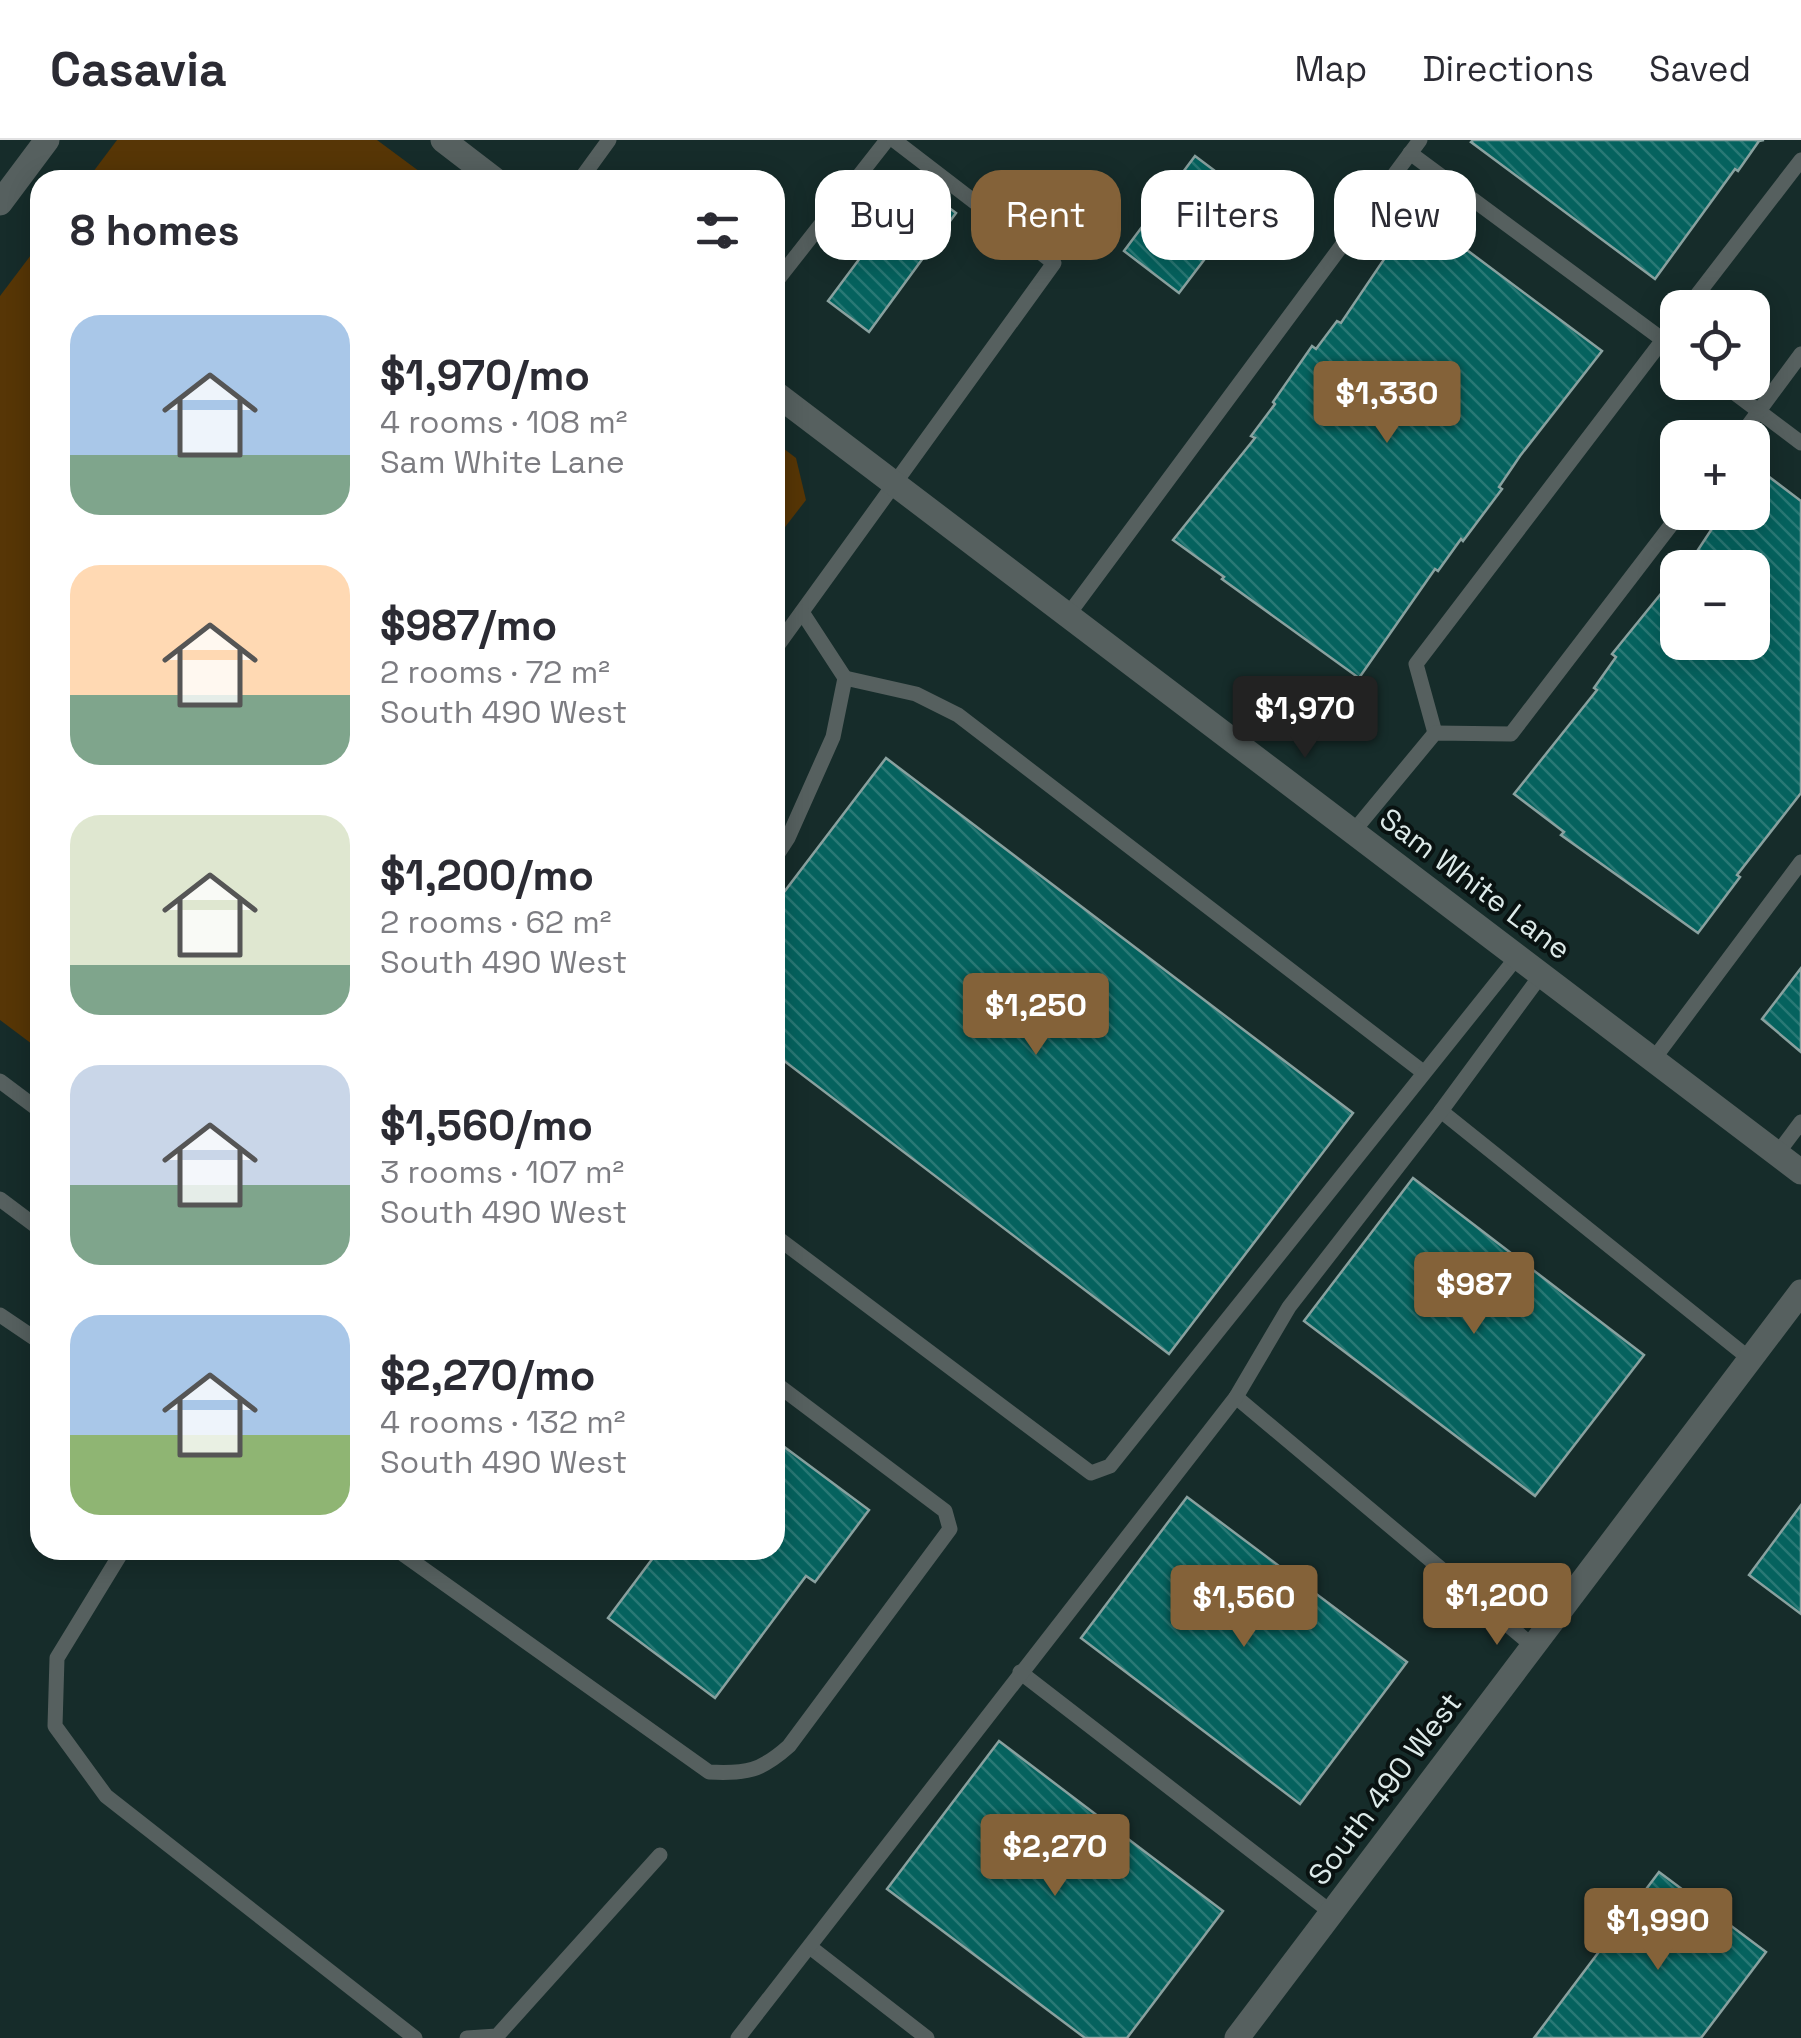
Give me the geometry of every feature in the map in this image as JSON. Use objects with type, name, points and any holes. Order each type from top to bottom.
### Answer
[{"type":"street","points":[[0,203],[46,140]]},
{"type":"street","points":[[443,140],[483,170]]},
{"type":"street","name":"Sam White Lane","points":[[785,401],[1801,1172]]},
{"type":"street","name":"South 490 West","points":[[1238,2038],[1801,1292]]},
{"type":"lane","points":[[587,170],[609,140]]},
{"type":"lane","points":[[785,272],[891,140],[1054,263],[785,635]]},
{"type":"lane","points":[[1068,616],[1415,147],[1660,338]]},
{"type":"lane","points":[[1702,290],[1801,160]]},
{"type":"lane","points":[[1435,734],[1416,664],[1660,343]]},
{"type":"lane","points":[[1752,420],[1801,354]]},
{"type":"lane","points":[[1743,400],[1801,443]]},
{"type":"lane","points":[[1435,734],[1511,734],[1667,530]]},
{"type":"lane","points":[[802,612],[845,678],[916,694],[958,714],[1424,1072]]},
{"type":"lane","points":[[785,843],[833,737],[845,678]]},
{"type":"lane","points":[[1353,832],[1435,734]]},
{"type":"lane","points":[[1653,1060],[1801,862]]},
{"type":"lane","points":[[785,1243],[1092,1473],[1110,1466],[1517,957]]},
{"type":"lane","points":[[738,2038],[1236,1397],[1289,1307],[1541,975]]},
{"type":"lane","points":[[0,1080],[30,1103]]},
{"type":"lane","points":[[1441,1111],[1750,1358]]},
{"type":"lane","points":[[1776,1154],[1801,1122]]},
{"type":"lane","points":[[0,1199],[30,1222]]},
{"type":"lane","points":[[0,1315],[30,1335]]},
{"type":"lane","points":[[410,1560],[709,1772],[738,1774],[766,1766],[789,1746],[950,1530],[945,1511],[785,1390]]},
{"type":"lane","points":[[1236,1397],[1533,1646]]},
{"type":"lane","points":[[117,1560],[57,1658],[54,1726],[106,1796],[415,2038]]},
{"type":"lane","points":[[1020,1672],[1332,1913]]},
{"type":"lane","points":[[466,2038],[497,2036],[660,1855]]},
{"type":"lane","points":[[810,1947],[927,2038]]},
{"type":"shaded area","points":[[117,140],[377,140],[418,170],[94,170]]},
{"type":"shaded area","points":[[30,256],[30,1042],[0,1020],[0,296]]},
{"type":"shaded area","points":[[785,450],[796,458],[806,500],[785,527]]},
{"type":"building","points":[[1473,140],[1764,140],[1759,141],[1738,171],[1735,169],[1655,279]]},
{"type":"building","points":[[1195,156],[1214,170],[1185,170]]},
{"type":"building","points":[[1141,228],[1141,260],[1204,260],[1179,293],[1124,251]]},
{"type":"building","points":[[1476,257],[1602,351],[1520,456],[1499,487],[1502,489],[1463,541],[1438,571],[1435,569],[1359,678],[1173,540],[1255,438],[1251,436],[1312,346],[1316,349],[1337,321],[1341,323],[1384,260],[1476,260]]},
{"type":"building","points":[[859,260],[922,260],[869,332],[828,301]]},
{"type":"building","points":[[1770,478],[1801,501],[1801,793],[1698,933],[1561,835],[1564,832],[1514,794],[1597,690],[1594,688],[1616,657],[1612,654],[1660,595],[1660,660],[1770,660],[1770,550],[1698,550],[1711,530],[1770,530]]},
{"type":"building","points":[[886,758],[1353,1113],[1169,1354],[785,1062],[785,891]]},
{"type":"building","points":[[1801,968],[1801,1052],[1762,1019]]},
{"type":"building","points":[[1413,1178],[1644,1355],[1535,1496],[1304,1321]]},
{"type":"building","points":[[785,1447],[869,1510],[815,1582],[806,1576],[715,1698],[608,1618],[652,1560],[785,1560]]},
{"type":"building","points":[[1187,1497],[1407,1662],[1300,1804],[1081,1638]]},
{"type":"building","points":[[1801,1505],[1801,1614],[1749,1575]]},
{"type":"building","points":[[999,1741],[1223,1911],[1127,2038],[1085,2038],[887,1889]]},
{"type":"building","points":[[1659,1872],[1766,1952],[1701,2038],[1534,2038]]}]
